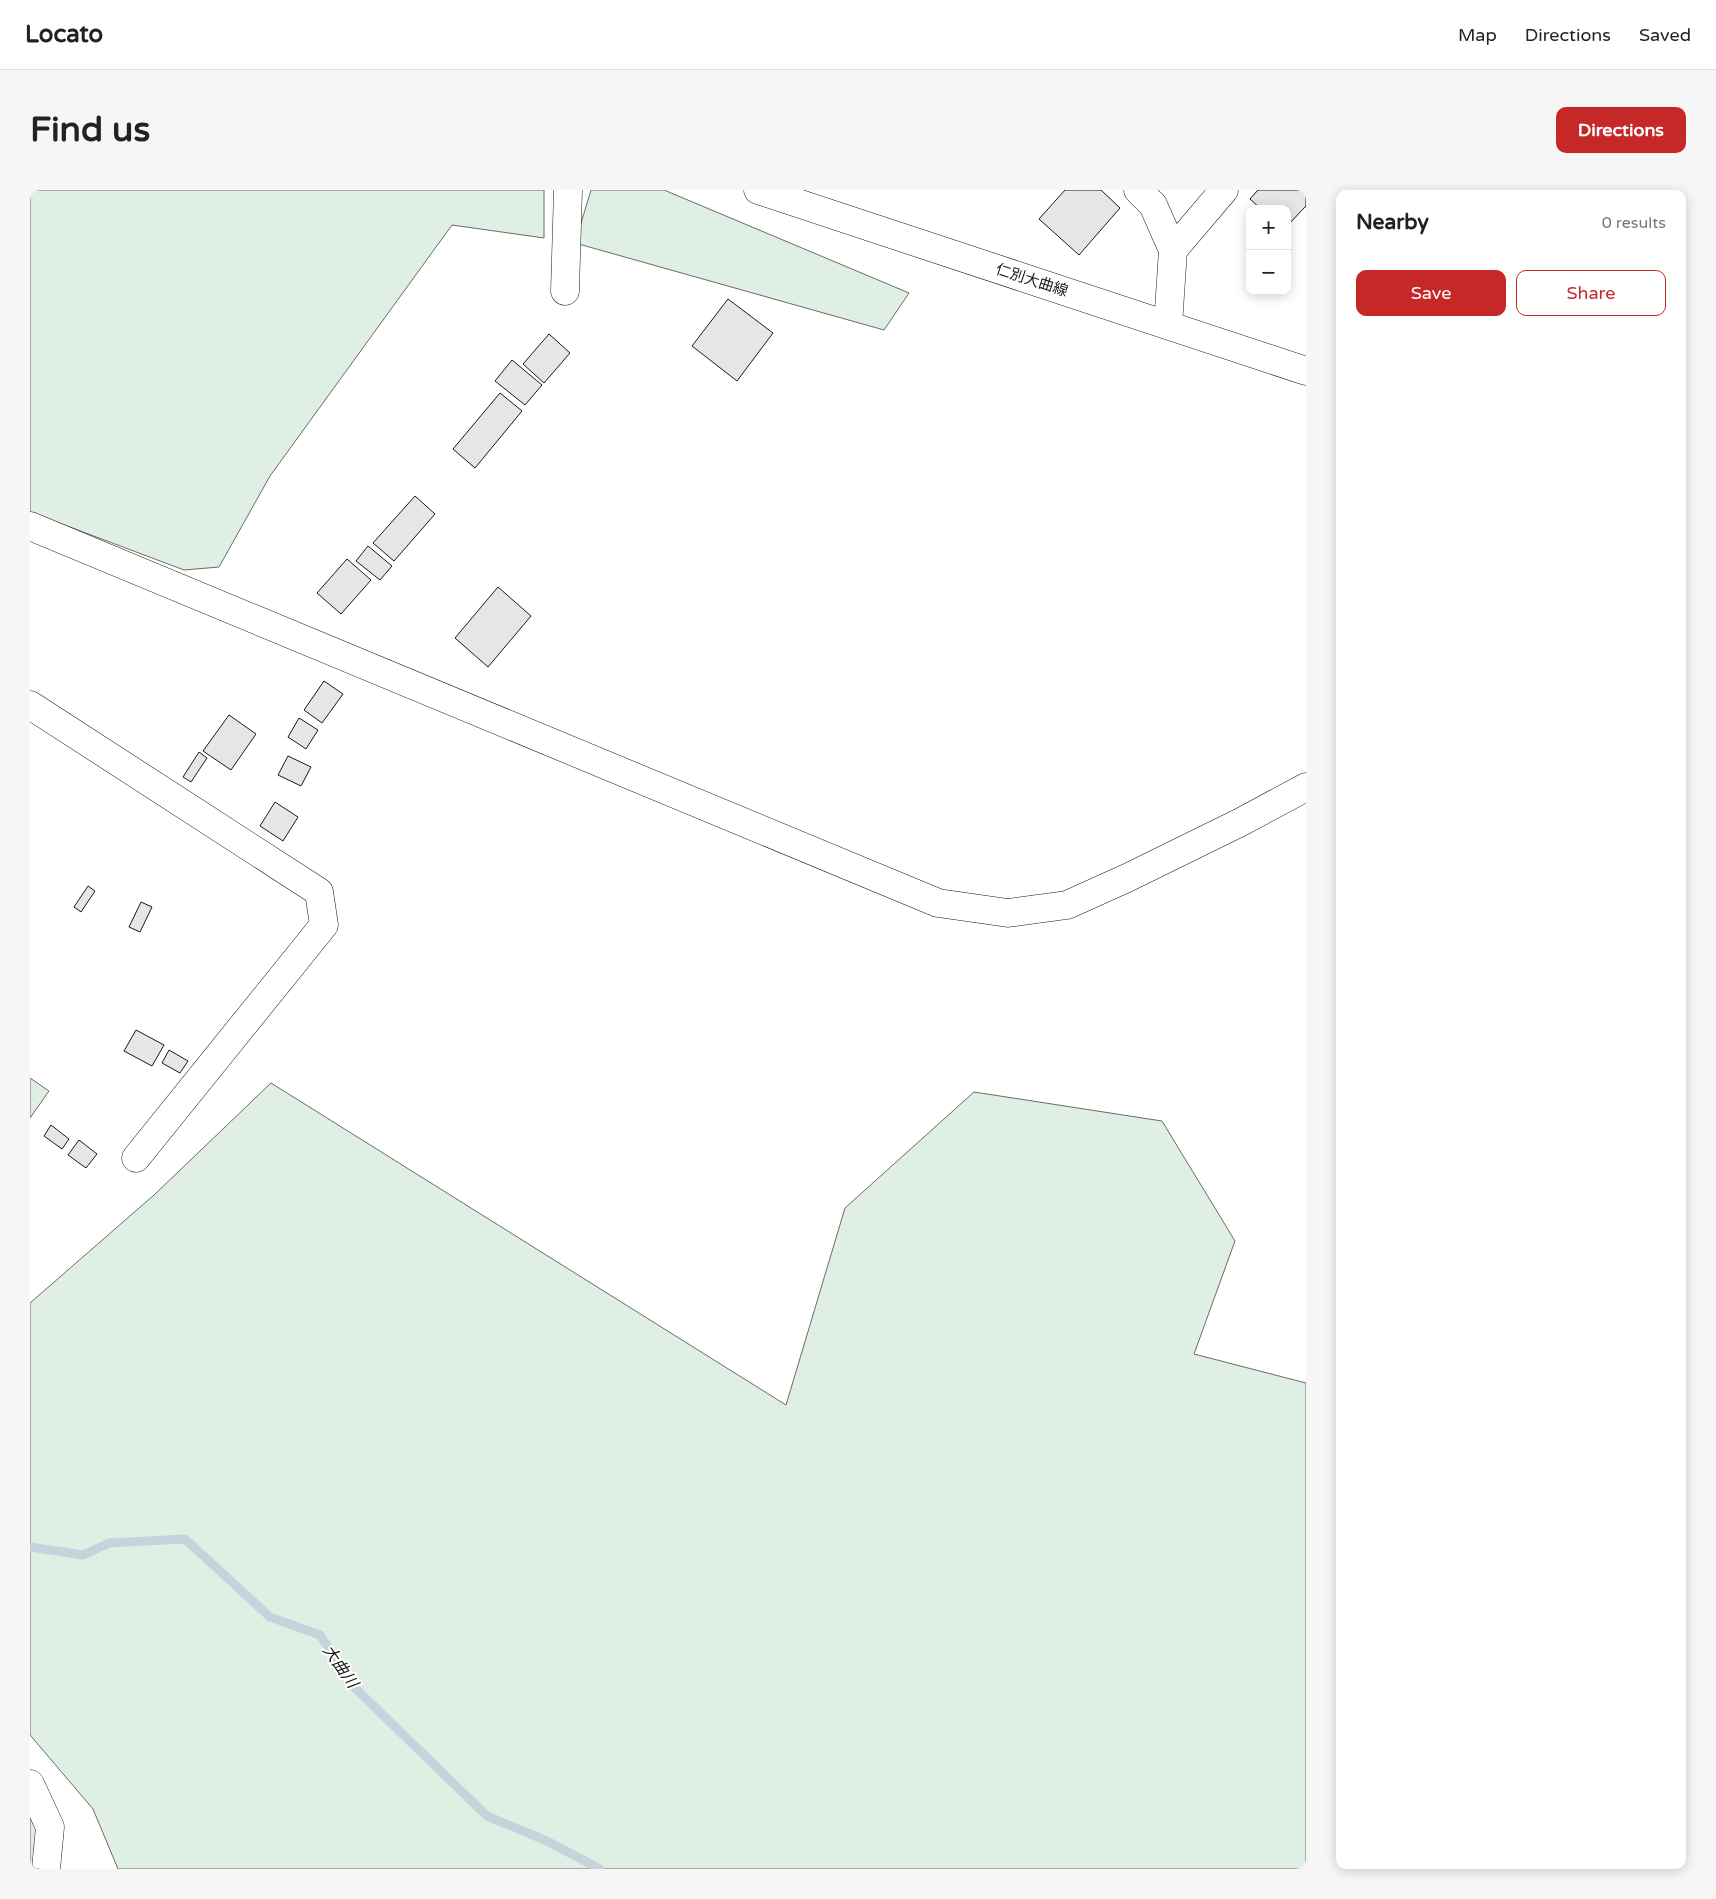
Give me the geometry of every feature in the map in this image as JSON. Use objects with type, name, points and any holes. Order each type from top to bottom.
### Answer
[{"type":"street","points":[[565,291],[568,190]]},
{"type":"street","name":"仁別大曲線","points":[[758,190],[1306,371]]},
{"type":"street","points":[[1138,190],[1153,205],[1173,250],[1168,324]]},
{"type":"street","points":[[1173,250],[1224,190]]},
{"type":"street","points":[[30,526],[938,903],[1008,913],[1067,905],[1232,827],[1306,787]]},
{"type":"street","points":[[30,705],[319,892],[324,925],[136,1158]]},
{"type":"street","points":[[30,1784],[50,1827],[46,1869]]},
{"type":"green space","points":[[30,190],[544,190],[544,238],[452,225],[270,476],[219,567],[184,570],[30,512]]},
{"type":"green space","points":[[591,190],[664,190],[909,293],[884,330],[575,243]]},
{"type":"green space","points":[[30,1078],[49,1091],[30,1118]]},
{"type":"green space","points":[[271,1083],[786,1405],[845,1208],[974,1092],[1162,1121],[1235,1241],[1194,1354],[1306,1383],[1306,1869],[118,1869],[93,1809],[30,1735],[30,1303],[154,1195]]},
{"type":"green space","points":[[30,1815],[52,1869],[30,1869]]},
{"type":"building","points":[[1065,190],[1101,190],[1120,208],[1079,255],[1039,219]]},
{"type":"building","points":[[1258,190],[1306,190],[1306,206],[1291,222],[1291,205],[1257,205],[1250,199]]},
{"type":"building","points":[[728,299],[773,333],[737,381],[692,346]]},
{"type":"building","points":[[549,334],[570,353],[544,383],[523,364]]},
{"type":"building","points":[[512,360],[542,385],[525,405],[495,381]]},
{"type":"building","points":[[500,393],[522,411],[475,468],[453,449]]},
{"type":"building","points":[[415,496],[435,514],[394,561],[373,543]]},
{"type":"building","points":[[368,546],[392,566],[380,580],[356,561]]},
{"type":"building","points":[[347,559],[371,580],[341,614],[317,593]]},
{"type":"building","points":[[498,587],[531,616],[488,667],[455,638]]},
{"type":"building","points":[[324,681],[343,694],[322,723],[304,710]]},
{"type":"building","points":[[229,715],[256,734],[231,770],[203,751]]},
{"type":"building","points":[[299,718],[318,730],[306,749],[288,737]]},
{"type":"building","points":[[199,752],[207,758],[191,782],[183,777]]},
{"type":"building","points":[[288,756],[311,767],[301,786],[278,775]]},
{"type":"building","points":[[275,802],[298,817],[283,841],[260,826]]},
{"type":"building","points":[[88,886],[95,891],[81,912],[74,907]]},
{"type":"building","points":[[141,902],[152,907],[140,932],[129,927]]},
{"type":"building","points":[[136,1030],[164,1045],[152,1066],[124,1051]]},
{"type":"building","points":[[169,1050],[188,1061],[180,1073],[162,1063]]},
{"type":"building","points":[[51,1125],[69,1139],[62,1149],[44,1136]]},
{"type":"building","points":[[79,1140],[97,1154],[86,1168],[68,1155]]},
{"type":"waterway","name":"大曲川","points":[[30,1547],[83,1555],[109,1543],[185,1539],[270,1617],[320,1635],[354,1687],[487,1816],[547,1841],[600,1869]]}]
